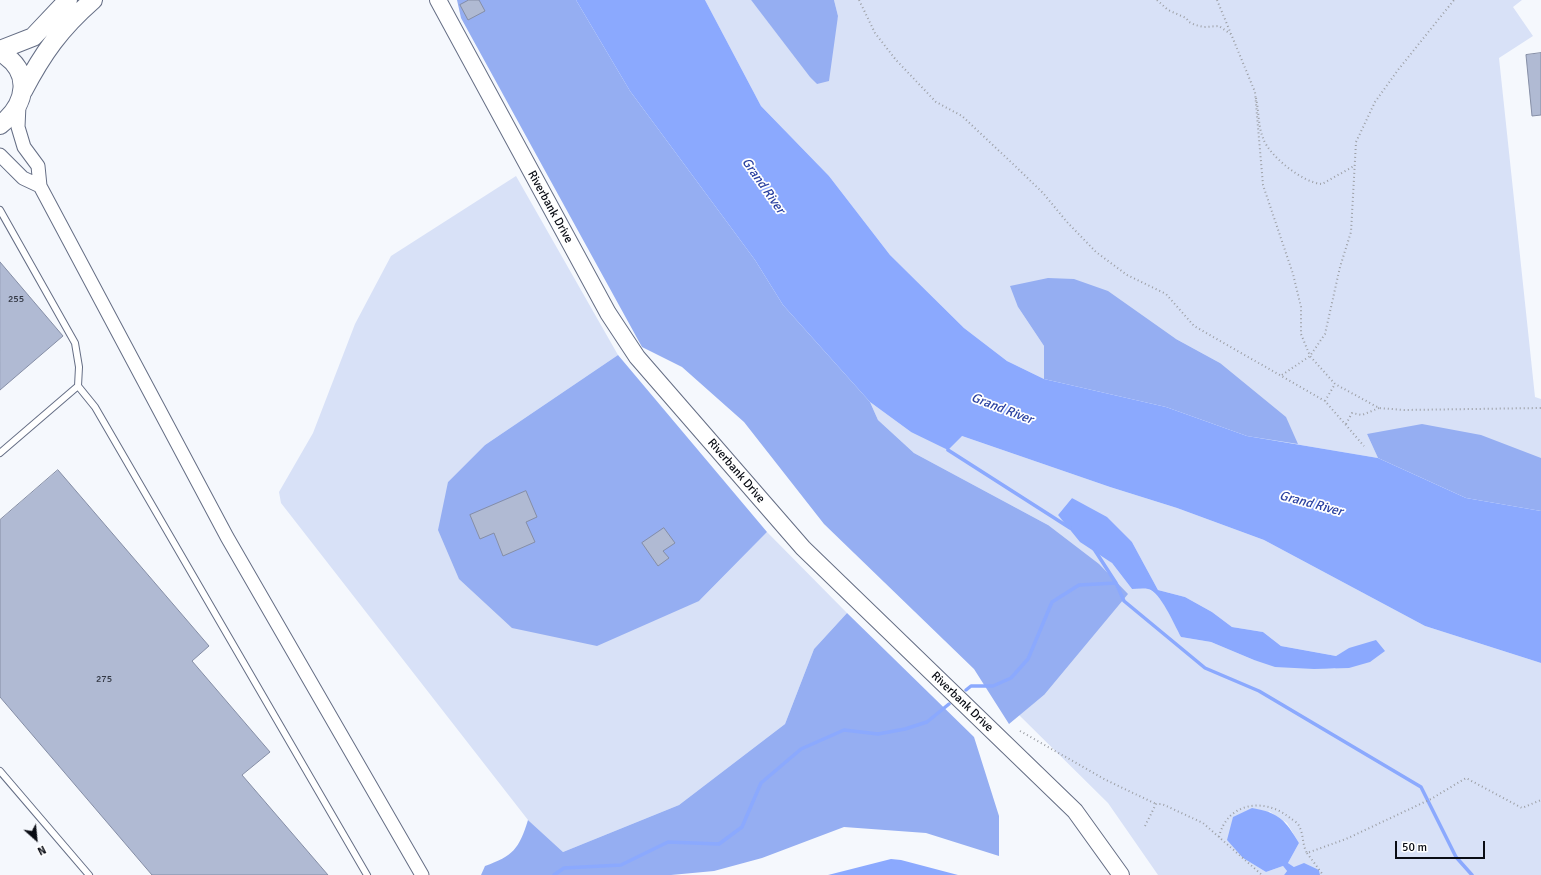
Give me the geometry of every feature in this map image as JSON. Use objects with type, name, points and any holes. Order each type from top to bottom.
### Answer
[{"type":"main road","points":[[21,98],[21,78],[15,65],[0,51],[32,37],[68,0]]},
{"type":"main road","points":[[0,125],[11,116],[36,67],[53,40],[93,0]]},
{"type":"street","name":"Riverbank Drive","points":[[438,0],[608,312],[637,357],[803,548],[1075,811],[1120,875]]},
{"type":"street","points":[[21,98],[18,127],[24,147],[38,166],[40,186],[227,537],[422,875]]},
{"type":"street","points":[[0,155],[23,178],[40,186]]},
{"type":"lane","points":[[0,210],[75,343],[79,367],[78,386],[95,407],[367,875]]},
{"type":"lane","points":[[0,453],[78,386]]},
{"type":"lane","points":[[0,770],[90,875]]},
{"type":"path","points":[[859,0],[875,33],[896,60],[936,102],[962,116],[1012,163],[1043,193],[1096,252],[1127,276],[1166,294],[1194,326],[1325,401],[1364,446]]},
{"type":"path","points":[[1157,0],[1168,10],[1186,18],[1189,22],[1204,27],[1219,26],[1233,36]]},
{"type":"path","points":[[1217,0],[1255,92],[1263,138],[1273,152],[1296,175],[1322,184],[1354,166]]},
{"type":"path","points":[[1282,375],[1310,356],[1325,334],[1340,267],[1351,232],[1356,142],[1375,102],[1398,70],[1454,0]]},
{"type":"path","points":[[1255,92],[1263,185],[1293,274],[1301,307],[1301,334],[1310,356],[1335,384],[1379,408],[1404,410],[1541,409]]},
{"type":"path","points":[[1325,401],[1335,384]]},
{"type":"path","points":[[1346,424],[1352,413],[1362,415],[1379,408]]},
{"type":"path","points":[[1020,732],[1106,780],[1156,804],[1162,804],[1203,823],[1262,875]]},
{"type":"path","points":[[1307,853],[1346,840],[1431,799],[1466,778],[1522,808],[1541,800]]},
{"type":"path","points":[[1145,826],[1156,804]]},
{"type":"path","points":[[1219,837],[1221,827],[1237,812],[1248,805],[1269,806],[1284,812],[1299,826],[1307,853],[1323,875]]},
{"type":"shaded area","points":[[457,0],[576,0],[630,91],[755,260],[783,305],[870,402],[878,420],[914,453],[1048,525],[1099,564],[1128,594],[1044,695],[1009,724],[974,669],[824,524],[744,422],[682,367],[642,347],[461,18]]},
{"type":"shaded area","points":[[705,0],[751,0],[817,84],[838,16],[834,0],[1522,0],[1513,7],[1533,36],[1499,58],[1535,397],[1541,399],[1541,477],[1367,434],[1378,458],[1247,436],[1220,363],[1176,339],[1018,307],[1044,346],[1044,379],[1007,361],[964,328],[890,255],[829,176],[761,106]]},
{"type":"shaded area","points":[[751,0],[834,0],[838,16],[829,81],[817,84],[810,77]]},
{"type":"shaded area","points":[[516,176],[618,355],[485,445],[448,482],[699,601],[767,532],[847,613],[814,649],[785,724],[679,805],[563,852],[528,820],[281,503],[279,492],[313,433],[355,324],[391,256]]},
{"type":"shaded area","points":[[1048,278],[1074,279],[1108,291],[1176,339],[1220,363],[1286,417],[1298,444],[1247,436],[1166,407],[1044,379],[1044,346],[1018,307],[1010,286]]},
{"type":"shaded area","points":[[618,355],[767,532],[699,601],[597,646],[512,628],[459,579],[438,530],[448,482],[485,445]]},
{"type":"shaded area","points":[[870,402],[911,432],[962,436],[1110,487],[1177,508],[1264,540],[1425,626],[1541,663],[1541,875],[1320,875],[1319,870],[1294,867],[1288,863],[1299,843],[1287,823],[1269,811],[1243,858],[1266,872],[1283,866],[1287,871],[1284,875],[1158,875],[1108,803],[1019,715],[1044,695],[1048,525],[914,453],[878,420]],"holes":[[[1072,498],[1132,542],[1158,590],[1185,597],[1212,612],[1232,627],[1263,632],[1281,646],[1336,656],[1350,648],[1335,669],[1254,660],[1211,642],[1181,637],[1164,604],[1155,593],[1141,588],[1132,589],[1112,563],[1058,515]]]},
{"type":"shaded area","points":[[1422,424],[1481,435],[1541,458],[1541,511],[1466,498],[1378,458],[1367,434]]},
{"type":"shaded area","points":[[847,613],[974,737],[999,816],[999,856],[926,833],[844,827],[762,858],[714,871],[671,875],[481,875],[485,866],[502,859],[514,850],[525,830],[528,820],[563,852],[679,805],[785,724],[814,649]]},
{"type":"water","name":"Grand River","points":[[576,0],[705,0],[761,106],[829,176],[890,255],[964,328],[1007,361],[1044,379],[1166,407],[1247,436],[1378,458],[1466,498],[1541,511],[1541,663],[1425,626],[1264,540],[1177,508],[1110,487],[962,436],[948,450],[911,432],[870,402],[783,305],[755,260],[630,91]]},
{"type":"water","points":[[1072,498],[1107,517],[1132,542],[1158,590],[1185,597],[1212,612],[1232,627],[1263,632],[1281,646],[1336,656],[1349,648],[1376,640],[1385,651],[1370,662],[1349,668],[1314,669],[1275,667],[1211,642],[1181,637],[1167,610],[1153,591],[1148,589],[1132,589],[1112,563],[1080,542],[1058,515]]},
{"type":"water","points":[[1252,808],[1275,815],[1285,823],[1294,835],[1299,843],[1288,863],[1294,867],[1304,863],[1319,870],[1320,875],[1284,875],[1287,871],[1283,866],[1266,872],[1243,858],[1227,840],[1233,817]]},
{"type":"water","points":[[891,859],[901,860],[958,875],[828,875]]},
{"type":"building","points":[[469,0],[479,0],[485,11],[468,20],[460,5]]},
{"type":"building","points":[[1541,53],[1541,115],[1532,116],[1526,55]]},
{"type":"building","points":[[0,262],[63,336],[0,390]]},
{"type":"building","points":[[58,470],[209,646],[192,661],[270,752],[242,775],[328,875],[152,875],[0,697],[0,520]]},
{"type":"building","points":[[526,491],[537,517],[526,522],[535,542],[503,556],[494,533],[480,539],[470,515]]},
{"type":"building","points":[[664,528],[675,543],[663,551],[669,558],[658,566],[642,543]]},
{"type":"waterway","points":[[948,450],[1070,528]]},
{"type":"waterway","points":[[1094,549],[1116,583],[1124,601],[1205,668],[1259,691],[1421,787],[1456,857],[1472,875]]},
{"type":"waterway","points":[[966,690],[971,686],[993,686],[1011,678],[1028,659],[1052,602],[1079,585],[1116,583]]},
{"type":"waterway","points":[[554,875],[564,868],[621,865],[668,842],[719,844],[742,827],[761,783],[801,749],[844,730],[878,734],[905,729],[927,722],[949,704]]}]
